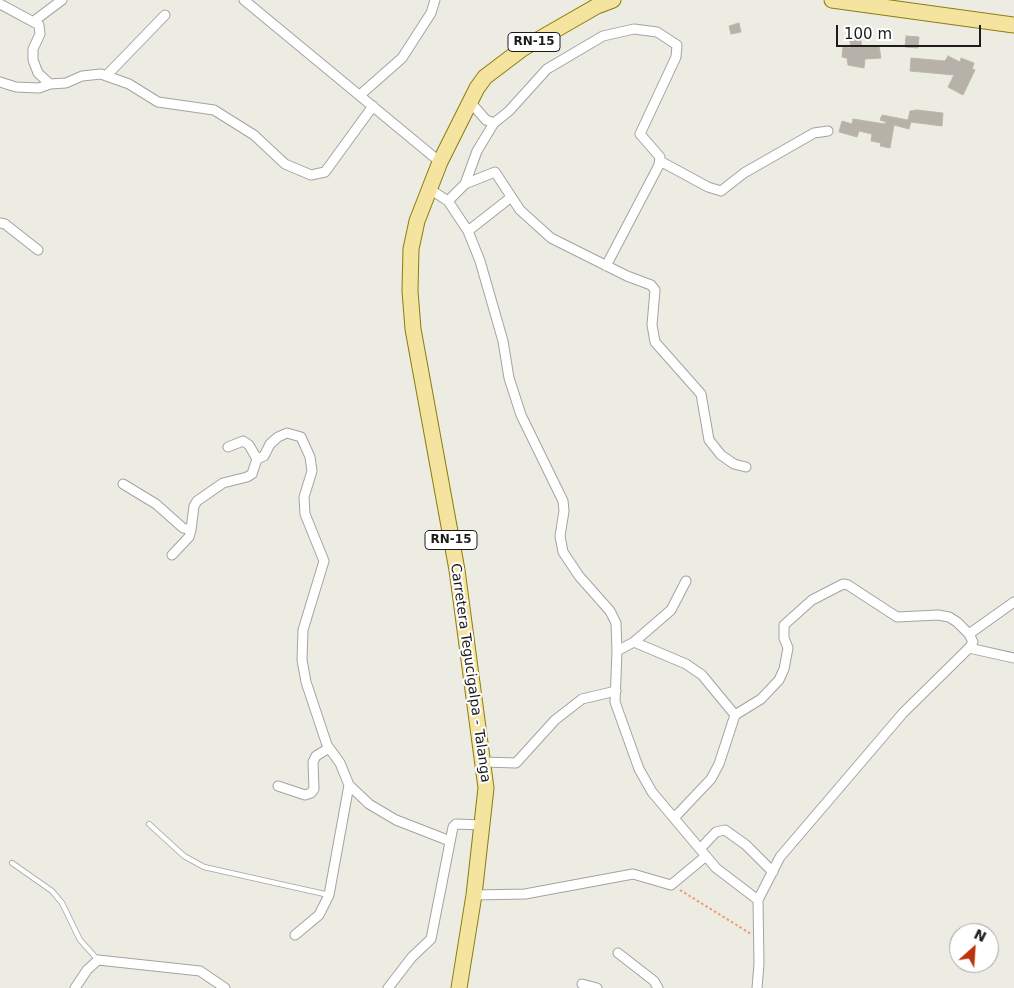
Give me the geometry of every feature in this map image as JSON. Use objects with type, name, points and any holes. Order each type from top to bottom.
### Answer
[{"type":"main road","name":"Carretera Tegucigalpa - Talanga","points":[[459,988],[474,895],[486,788],[457,570],[413,329],[411,249],[417,221],[431,190],[440,162],[471,104],[477,88],[485,77],[522,49],[597,6],[614,0]]},
{"type":"main road","points":[[832,0],[1014,25]]},
{"type":"street","points":[[34,21],[62,0]]},
{"type":"street","points":[[244,0],[440,162]]},
{"type":"street","points":[[360,95],[402,58],[431,13],[435,0]]},
{"type":"street","points":[[0,4],[9,11],[34,21],[39,25],[40,34],[33,49],[33,60],[38,73],[50,84]]},
{"type":"street","points":[[106,76],[165,15]]},
{"type":"street","points":[[448,202],[465,184],[477,151],[494,123],[510,111],[547,69],[603,36],[634,29],[658,32],[676,45],[676,57],[640,134],[660,161],[708,187],[721,191],[744,173],[814,133],[828,131]]},
{"type":"street","points":[[0,82],[16,87],[39,88],[50,84],[66,83],[82,76],[101,74],[129,84],[158,102],[176,103],[221,113],[254,135],[285,164],[311,175],[324,172],[373,106]]},
{"type":"street","points":[[471,104],[486,120],[494,123]]},
{"type":"street","points":[[606,266],[660,161]]},
{"type":"street","points":[[465,184],[494,172],[520,210],[551,238],[606,266],[651,285],[655,290],[652,325],[655,342],[701,394],[709,440],[722,455],[734,464],[746,466]]},
{"type":"street","points":[[431,190],[448,202],[468,231],[493,300],[509,378],[521,415],[563,501],[564,512],[560,536],[563,552],[579,576],[610,611],[616,623],[615,702],[639,769],[652,792],[703,852],[733,883],[758,900]]},
{"type":"street","points":[[468,231],[510,198]]},
{"type":"street","points":[[0,223],[5,224],[38,250]]},
{"type":"street","points":[[257,459],[264,456],[270,444],[278,437],[287,433],[301,437],[310,457],[312,471],[304,497],[305,514],[324,561],[304,630],[302,660],[306,682],[329,748],[340,762],[349,785],[383,814],[450,841]]},
{"type":"street","points":[[172,555],[189,537],[194,506],[197,501],[223,483],[252,474],[257,459],[249,445],[243,441],[228,447]]},
{"type":"street","points":[[123,484],[156,504],[183,528],[191,530]]},
{"type":"street","points":[[617,651],[634,642],[676,604],[686,581]]},
{"type":"street","points":[[675,817],[711,779],[719,764],[736,715],[761,698],[779,680],[784,669],[788,648],[784,638],[784,625],[812,600],[843,584],[848,585],[897,617],[938,615],[949,617],[969,634],[973,642],[969,648],[896,721],[788,845],[758,900],[757,988]]},
{"type":"street","points":[[969,634],[1014,602]]},
{"type":"street","points":[[634,642],[670,656],[702,675],[736,715]]},
{"type":"street","points":[[969,648],[1014,658]]},
{"type":"street","points":[[484,762],[516,763],[555,720],[582,700],[616,691]]},
{"type":"street","points":[[278,786],[306,795],[311,793],[314,789],[313,762],[316,756],[329,748]]},
{"type":"street","points":[[295,935],[312,923],[329,895],[349,785]]},
{"type":"street","points":[[388,988],[412,957],[431,939],[451,830],[456,824],[482,825]]},
{"type":"street","points":[[474,895],[525,894],[633,874],[671,885],[703,852],[716,832],[725,830],[746,845],[773,872]]},
{"type":"street","points":[[618,953],[654,981],[658,988]]},
{"type":"street","points":[[75,988],[87,970],[98,960],[200,970],[225,988]]},
{"type":"street","points":[[582,984],[597,988]]},
{"type":"lane","points":[[148,824],[184,856],[204,867],[329,895]]},
{"type":"lane","points":[[12,863],[52,892],[62,903],[80,940],[98,960]]},
{"type":"path","points":[[671,885],[759,939]]},
{"type":"building","points":[[739,23],[741,32],[731,34],[729,26]]},
{"type":"building","points":[[860,35],[862,47],[879,46],[881,58],[865,59],[864,68],[848,65],[847,58],[842,57],[843,47],[851,48],[849,36]]},
{"type":"building","points":[[906,36],[919,37],[918,48],[905,47]]},
{"type":"building","points":[[948,56],[960,62],[961,58],[974,63],[972,69],[975,70],[963,95],[948,87],[954,75],[910,71],[911,58],[945,61]]},
{"type":"building","points":[[910,111],[943,113],[942,126],[911,122],[909,129],[894,125],[890,148],[880,146],[881,143],[871,141],[872,134],[859,131],[857,137],[839,132],[842,121],[852,124],[853,119],[885,124],[886,122],[880,120],[882,115],[908,120]]}]
